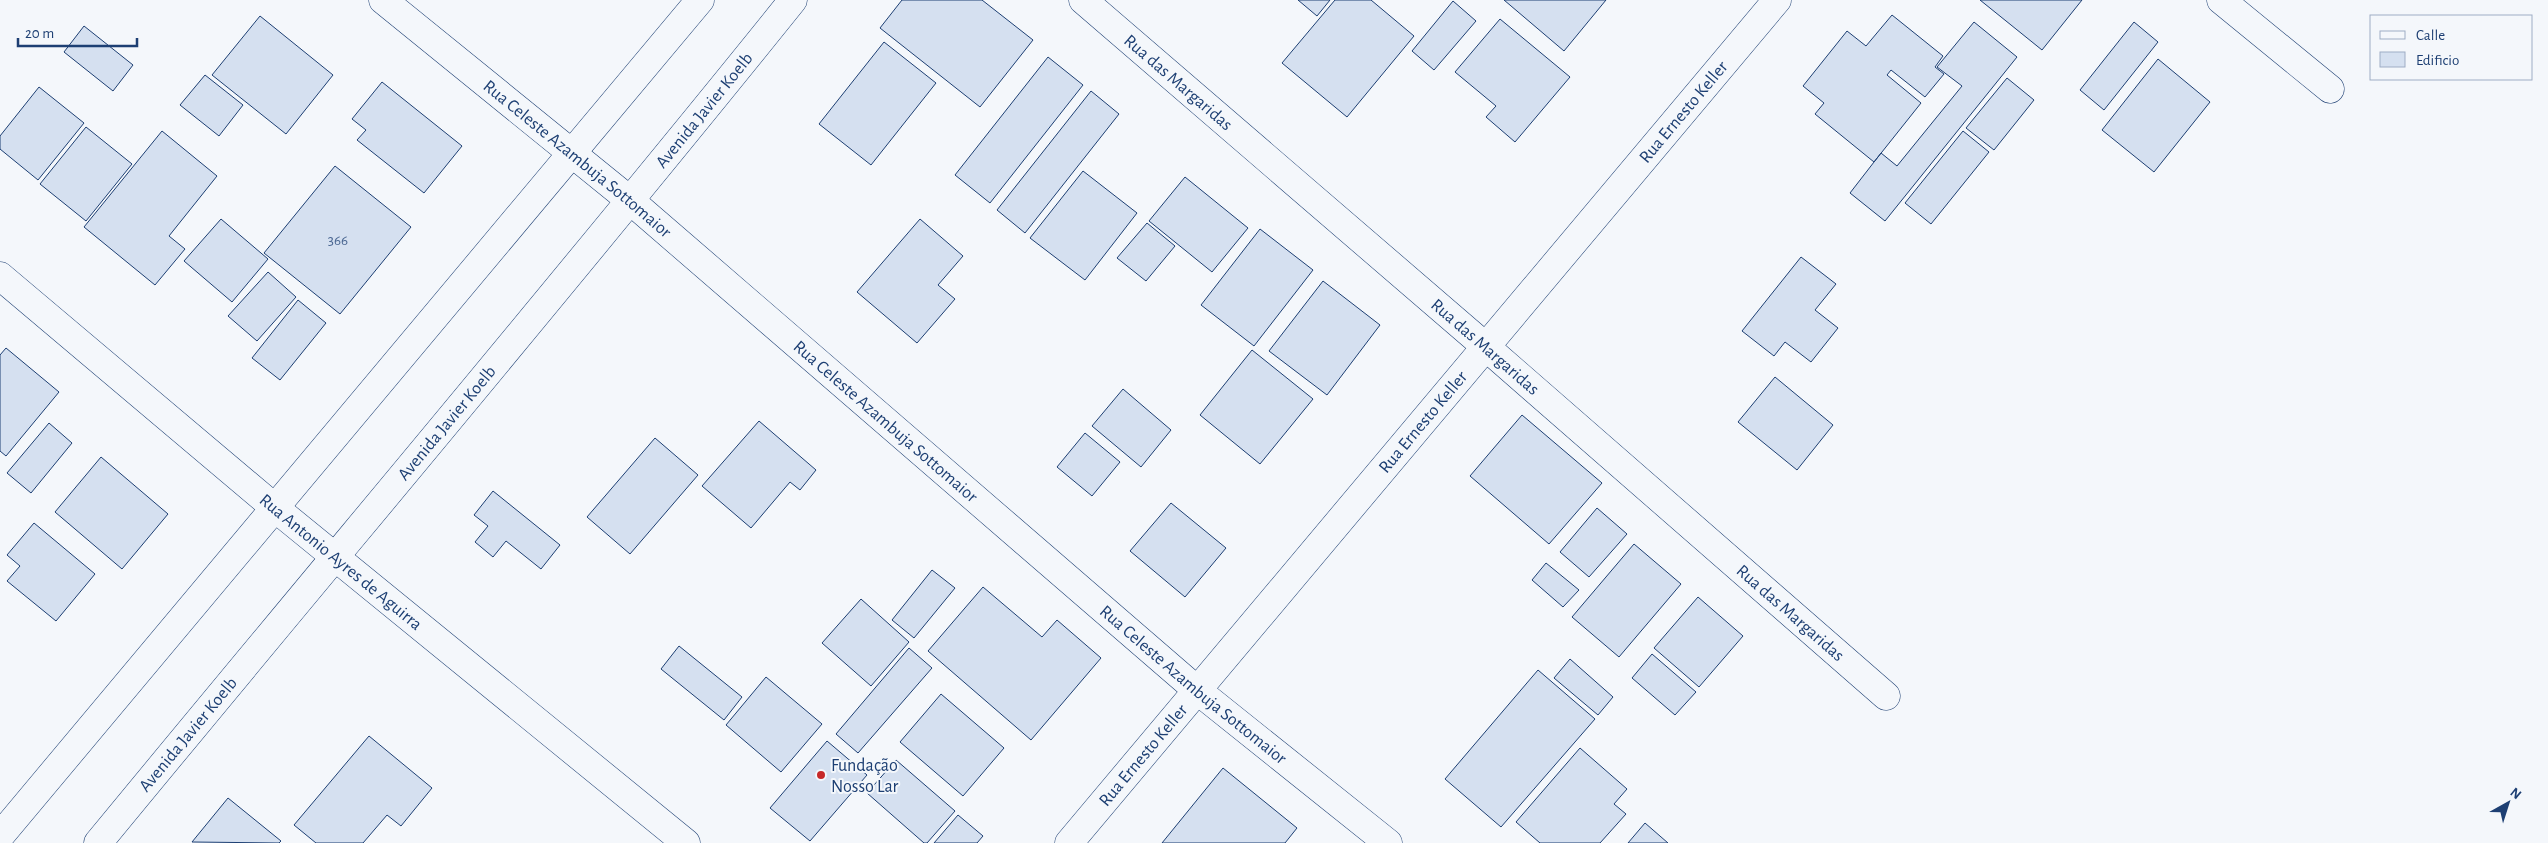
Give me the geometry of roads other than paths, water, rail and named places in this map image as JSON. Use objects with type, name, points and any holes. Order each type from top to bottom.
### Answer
[{"type":"street","name":"Rua Celeste Azambuja Sottomaior","points":[[383,0],[632,202],[1198,691],[1388,843]]},
{"type":"street","points":[[0,836],[700,0]]},
{"type":"street","name":"Avenida Javier Koelb","points":[[98,843],[334,556],[632,202],[793,0]]},
{"type":"street","name":"Rua das Margaridas","points":[[1083,0],[1486,347],[1886,696]]},
{"type":"street","name":"Rua Ernesto Keller","points":[[1069,843],[1777,0]]},
{"type":"street","points":[[2221,0],[2330,89]]},
{"type":"street","name":"Rua Antonio Ayres de Aguirra","points":[[0,276],[275,508],[686,843]]},
{"type":"place","name":"Fundação Nosso Lar","points":[[821,775]]}]
